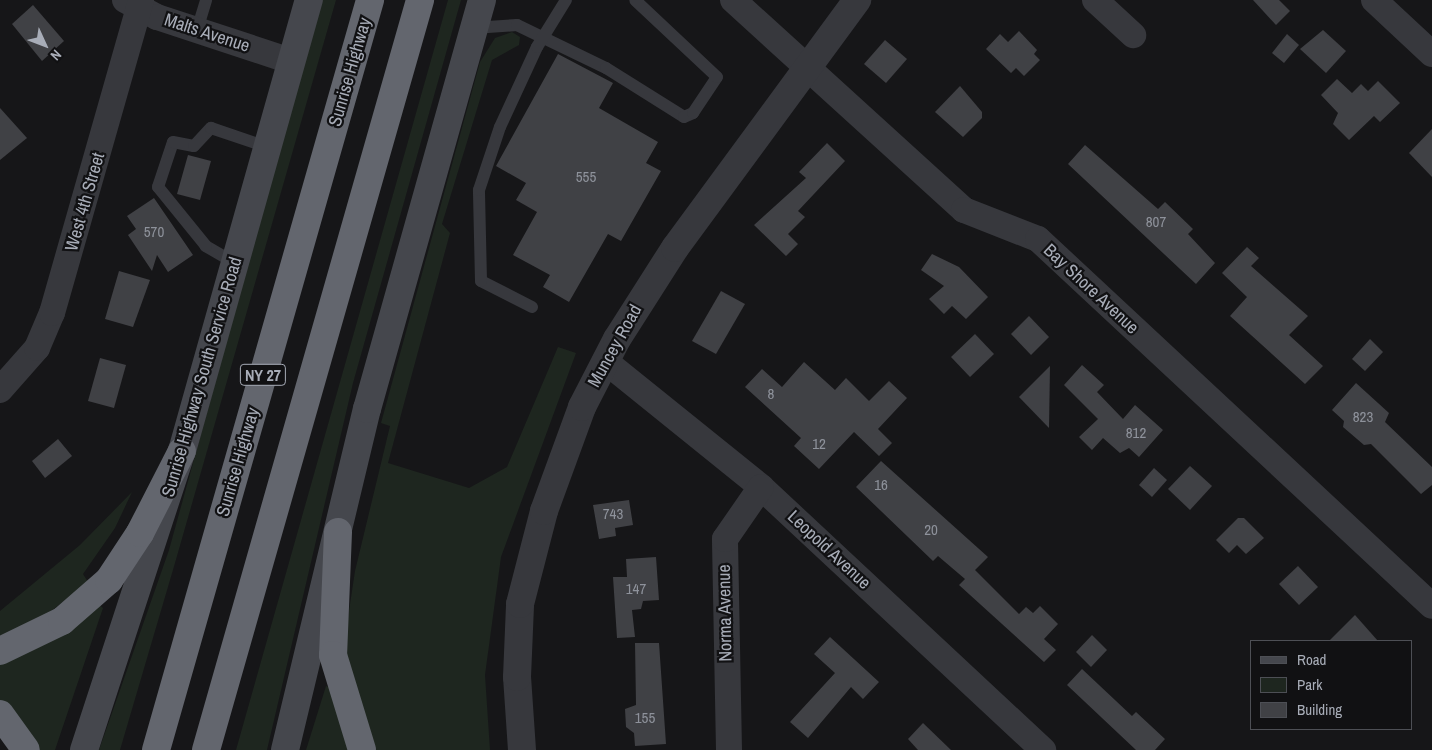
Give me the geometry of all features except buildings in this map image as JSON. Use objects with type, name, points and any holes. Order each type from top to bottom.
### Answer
[{"type":"highway","name":"Sunrise Highway","points":[[156,750],[370,0]]},
{"type":"highway","name":"NY 27","points":[[206,750],[420,0]]},
{"type":"highway","points":[[0,651],[62,621],[108,580],[140,533],[182,451]]},
{"type":"highway","points":[[338,532],[333,656],[362,750]]},
{"type":"highway","points":[[0,714],[26,750]]},
{"type":"main road","name":"Sunrise Highway South Service Road","points":[[84,750],[182,451],[309,0]]},
{"type":"main road","points":[[285,750],[381,357],[482,0]]},
{"type":"street","name":"Bay Shore Avenue","points":[[733,0],[964,210],[1038,239],[1432,606]]},
{"type":"street","name":"Muncey Road","points":[[522,750],[517,643],[525,579],[571,433],[605,362],[674,248],[806,66],[857,0]]},
{"type":"street","points":[[1095,0],[1133,35]]},
{"type":"street","points":[[1374,0],[1432,54]]},
{"type":"street","name":"Malts Avenue","points":[[135,3],[197,30],[292,61]]},
{"type":"street","name":"West 4th Street","points":[[0,390],[37,348],[52,313],[135,3]]},
{"type":"street","name":"Leopold Avenue","points":[[605,362],[761,487],[1043,750]]},
{"type":"street","name":"Norma Avenue","points":[[730,750],[725,539],[761,487]]},
{"type":"lane","points":[[197,30],[206,0]]},
{"type":"lane","points":[[532,307],[481,281],[479,190],[500,127],[544,39],[566,0]]},
{"type":"lane","points":[[474,28],[517,25],[606,68],[684,116],[693,113],[717,77],[635,0]]},
{"type":"lane","points":[[234,263],[206,246],[158,187],[173,142],[194,146],[211,128],[267,147]]},
{"type":"green space","points":[[321,0],[336,0],[120,750],[99,750],[169,550]]},
{"type":"green space","points":[[448,0],[461,0],[353,383],[267,750],[236,750]]},
{"type":"green space","points":[[512,32],[520,37],[519,45],[492,60],[442,224],[450,233],[388,463],[469,488],[507,467],[558,347],[576,353],[501,557],[485,675],[490,750],[366,750],[344,644],[355,571],[390,426],[381,423],[480,62],[495,38]]},
{"type":"green space","points":[[132,492],[115,528],[83,574],[88,582],[35,624],[0,636],[0,611],[80,545]]},
{"type":"green space","points":[[96,602],[103,608],[55,750],[33,750],[0,705],[0,660]]},
{"type":"green space","points":[[326,686],[333,688],[352,750],[306,750]]}]
